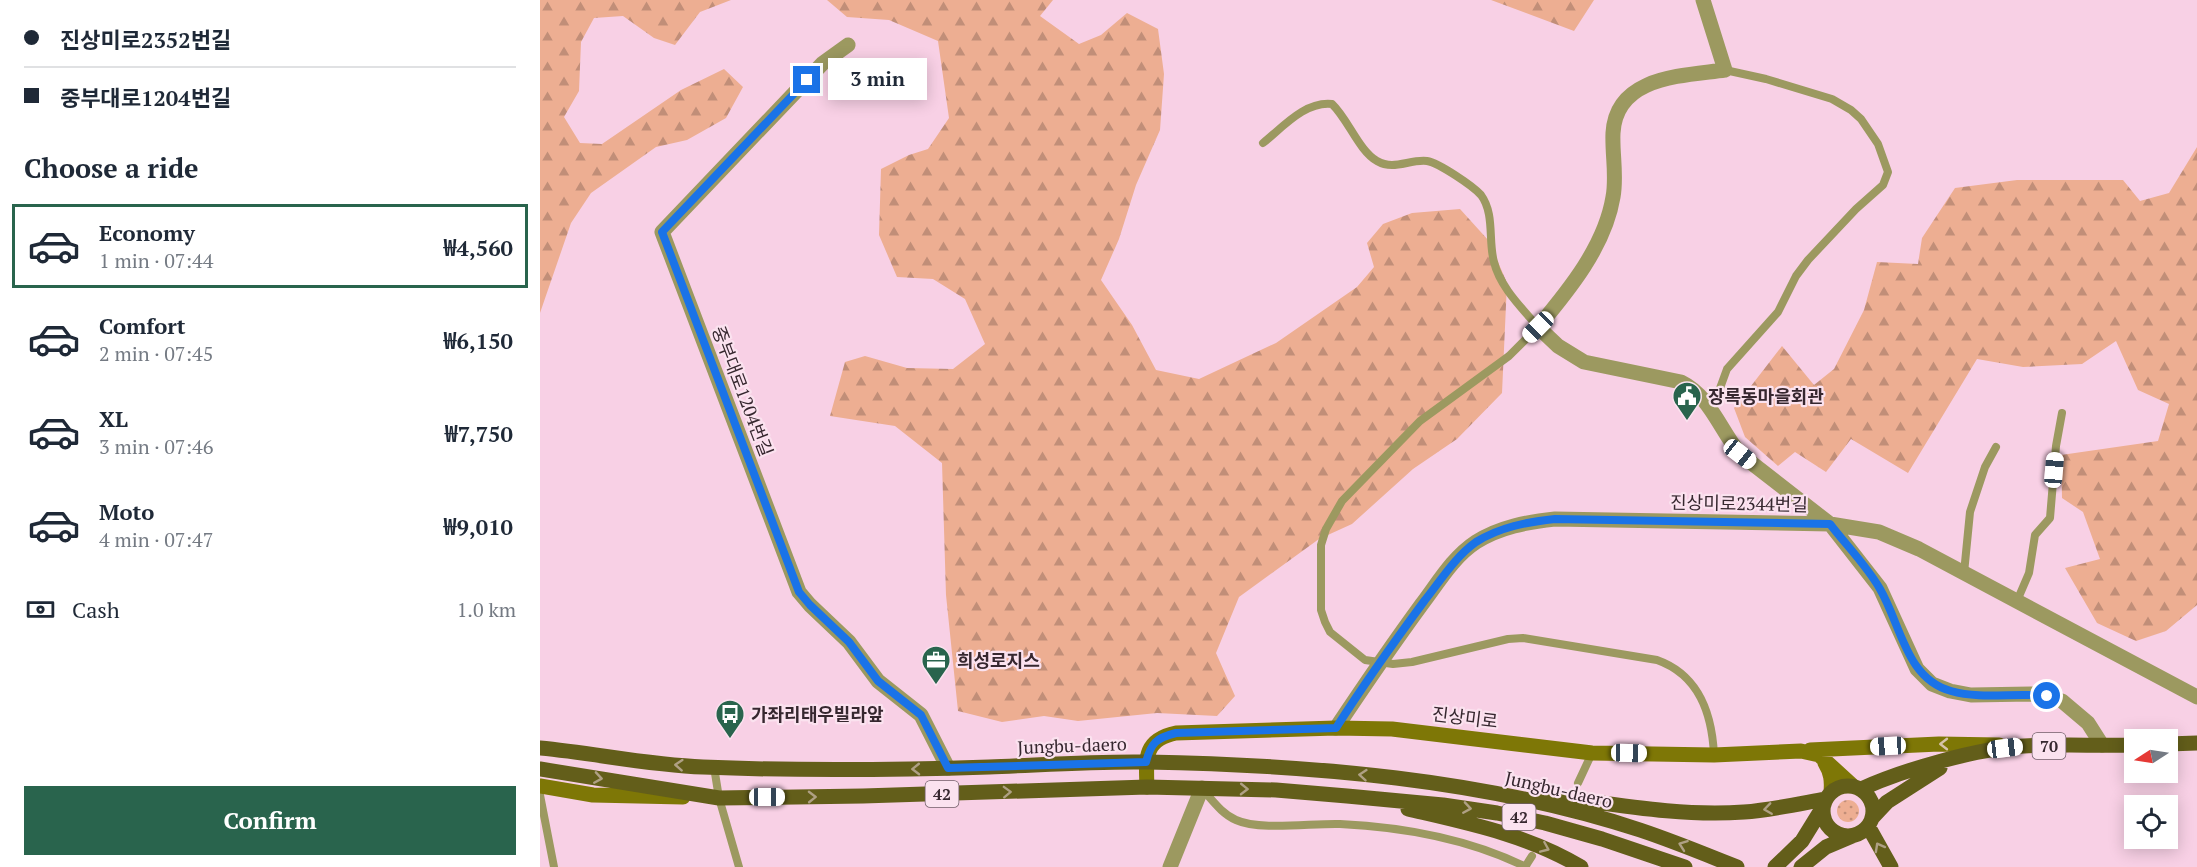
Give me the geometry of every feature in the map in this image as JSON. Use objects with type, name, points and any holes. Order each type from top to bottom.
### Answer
[{"type":"main road","points":[[2178,744],[2197,743]]},
{"type":"main road","name":"70","points":[[1964,757],[2023,746],[2124,745]]},
{"type":"main road","name":"Jungbu-daero","points":[[540,748],[649,763],[714,767],[866,770],[1146,762],[1265,767],[1421,781],[1502,795],[1577,812],[1639,829],[1737,867]]},
{"type":"main road","points":[[1421,781],[1676,811],[1743,812],[1826,799],[1845,786],[1857,788],[1936,763],[1964,757]]},
{"type":"main road","points":[[1801,867],[1826,846],[1855,835],[1887,802],[1906,789],[1964,757]]},
{"type":"main road","name":"Jungbu-daero","points":[[540,770],[719,798],[1148,787],[1276,790],[1347,796],[1443,805],[1516,817],[1602,839],[1685,867]]},
{"type":"main road","points":[[1857,788],[1871,802],[1870,822],[1891,867]]},
{"type":"main road","points":[[1347,796],[1507,834],[1561,855],[1581,867]]},
{"type":"main road","points":[[1826,799],[1823,815],[1831,830],[1846,836],[1855,835]]},
{"type":"main road","points":[[1775,867],[1802,841],[1826,799]]},
{"type":"street","points":[[1703,0],[1725,70],[1656,82],[1639,89],[1626,98],[1615,120],[1613,197],[1603,231],[1561,300],[1538,327],[1558,346],[1584,362],[1681,382],[1692,388],[1704,399],[1740,454],[1830,524],[1880,588],[1917,669],[1932,684],[1950,691],[1971,695],[2031,694],[2062,701],[2088,723],[2102,746]]},
{"type":"street","name":"중부대로1204번길","points":[[848,45],[823,63],[662,232],[799,592],[849,642],[878,681],[921,715],[948,768]]},
{"type":"street","name":"진상미로2344번길","points":[[1336,728],[1379,663],[1457,558],[1476,542],[1501,529],[1528,522],[1555,519],[1830,524],[1879,532],[1919,549],[2197,697]]},
{"type":"street","name":"진상미로","points":[[1146,762],[1150,746],[1156,740],[1176,733],[1336,728],[1392,729],[1434,733],[1592,753],[1714,754],[1802,751],[1819,755]]},
{"type":"street","points":[[1802,751],[1939,744],[2023,746]]},
{"type":"street","points":[[1819,755],[1857,788]]},
{"type":"street","points":[[1819,755],[1830,771],[1832,780],[1826,799]]},
{"type":"street","points":[[1146,762],[1148,787]]},
{"type":"street","points":[[540,786],[593,795],[719,798]]},
{"type":"street","points":[[1170,867],[1202,788]]},
{"type":"lane","points":[[1711,411],[1727,369],[1778,312],[1796,276],[1808,260],[1856,209],[1883,185],[1888,172],[1878,144],[1861,119],[1851,110],[1832,99],[1766,79],[1725,70]]},
{"type":"lane","points":[[1263,143],[1297,115],[1322,103],[1332,104],[1374,160],[1384,165],[1396,166],[1426,161],[1436,164],[1472,187],[1482,196],[1488,210],[1494,262],[1498,273],[1513,297],[1538,327],[1509,356],[1420,422],[1342,501],[1326,529],[1321,545],[1321,610],[1330,632],[1365,660],[1379,663],[1412,662],[1508,639],[1523,638],[1657,660],[1671,665],[1694,686],[1709,717],[1713,733],[1714,754]]},
{"type":"lane","points":[[2017,601],[2029,573],[2035,535],[2050,518],[2056,446],[2062,413]]},
{"type":"lane","points":[[1964,573],[1970,512],[1985,467],[1996,447]]},
{"type":"lane","points":[[1578,783],[1592,753]]},
{"type":"lane","points":[[714,767],[719,798],[739,867]]},
{"type":"lane","points":[[1202,788],[1223,812],[1236,820],[1252,825],[1340,824],[1421,834],[1467,844],[1526,867],[1532,856]]},
{"type":"lane","points":[[540,795],[554,867]]},
{"type":"green space","points":[[540,0],[731,0],[700,12],[675,45],[654,38],[623,16],[594,18],[581,42],[579,91],[564,117],[580,143],[602,144],[681,90],[724,69],[743,87],[726,118],[687,140],[656,147],[591,193],[571,223],[540,313]]},
{"type":"green space","points":[[827,0],[1053,0],[1040,16],[1079,44],[1101,35],[1127,13],[1158,29],[1164,74],[1160,130],[1136,185],[1119,239],[1101,280],[1132,325],[1156,370],[1199,379],[1276,343],[1357,287],[1374,267],[1367,243],[1383,224],[1412,213],[1460,209],[1489,241],[1507,283],[1502,393],[1457,439],[1413,469],[1352,524],[1319,539],[1239,597],[1216,653],[1235,696],[1217,716],[1157,713],[1078,721],[1044,716],[1002,722],[958,711],[946,595],[942,463],[895,426],[830,416],[845,362],[865,356],[907,368],[953,369],[985,344],[965,299],[933,279],[897,277],[879,235],[881,169],[909,155],[928,149],[949,118],[938,41],[889,20],[847,17]]},
{"type":"green space","points":[[1491,0],[1594,0],[1574,31]]},
{"type":"green space","points":[[2197,147],[2197,605],[2166,631],[2136,641],[2097,623],[2065,568],[2100,559],[2083,512],[2062,498],[2061,455],[2158,441],[2169,404],[2138,390],[2116,341],[2082,364],[2023,367],[1977,359],[1908,473],[1851,439],[1826,472],[1795,452],[1778,466],[1745,437],[1734,408],[1782,346],[1814,385],[1834,369],[1864,310],[1877,262],[1918,264],[1922,238],[1955,188],[2017,180],[2123,180],[2140,201],[2169,193]]},
{"type":"green space","points":[[1848,800],[1856,803],[1859,811],[1856,819],[1848,822],[1840,819],[1837,811],[1840,803]]},
{"type":"place","name":"장록동마을회관","points":[[1687,422]]},
{"type":"place","name":"희성로지스","points":[[936,686]]},
{"type":"place","name":"가좌리태우빌라앞","points":[[730,740]]},
{"type":"route","points":[[807,80],[662,232],[799,592],[849,642],[878,681],[921,715],[948,768],[1146,762],[1150,746],[1156,740],[1176,733],[1336,728],[1379,663],[1457,558],[1476,542],[1501,529],[1528,522],[1555,519],[1830,524],[1880,588],[1917,669],[1932,684],[1950,691],[1971,695],[2047,696]]}]
